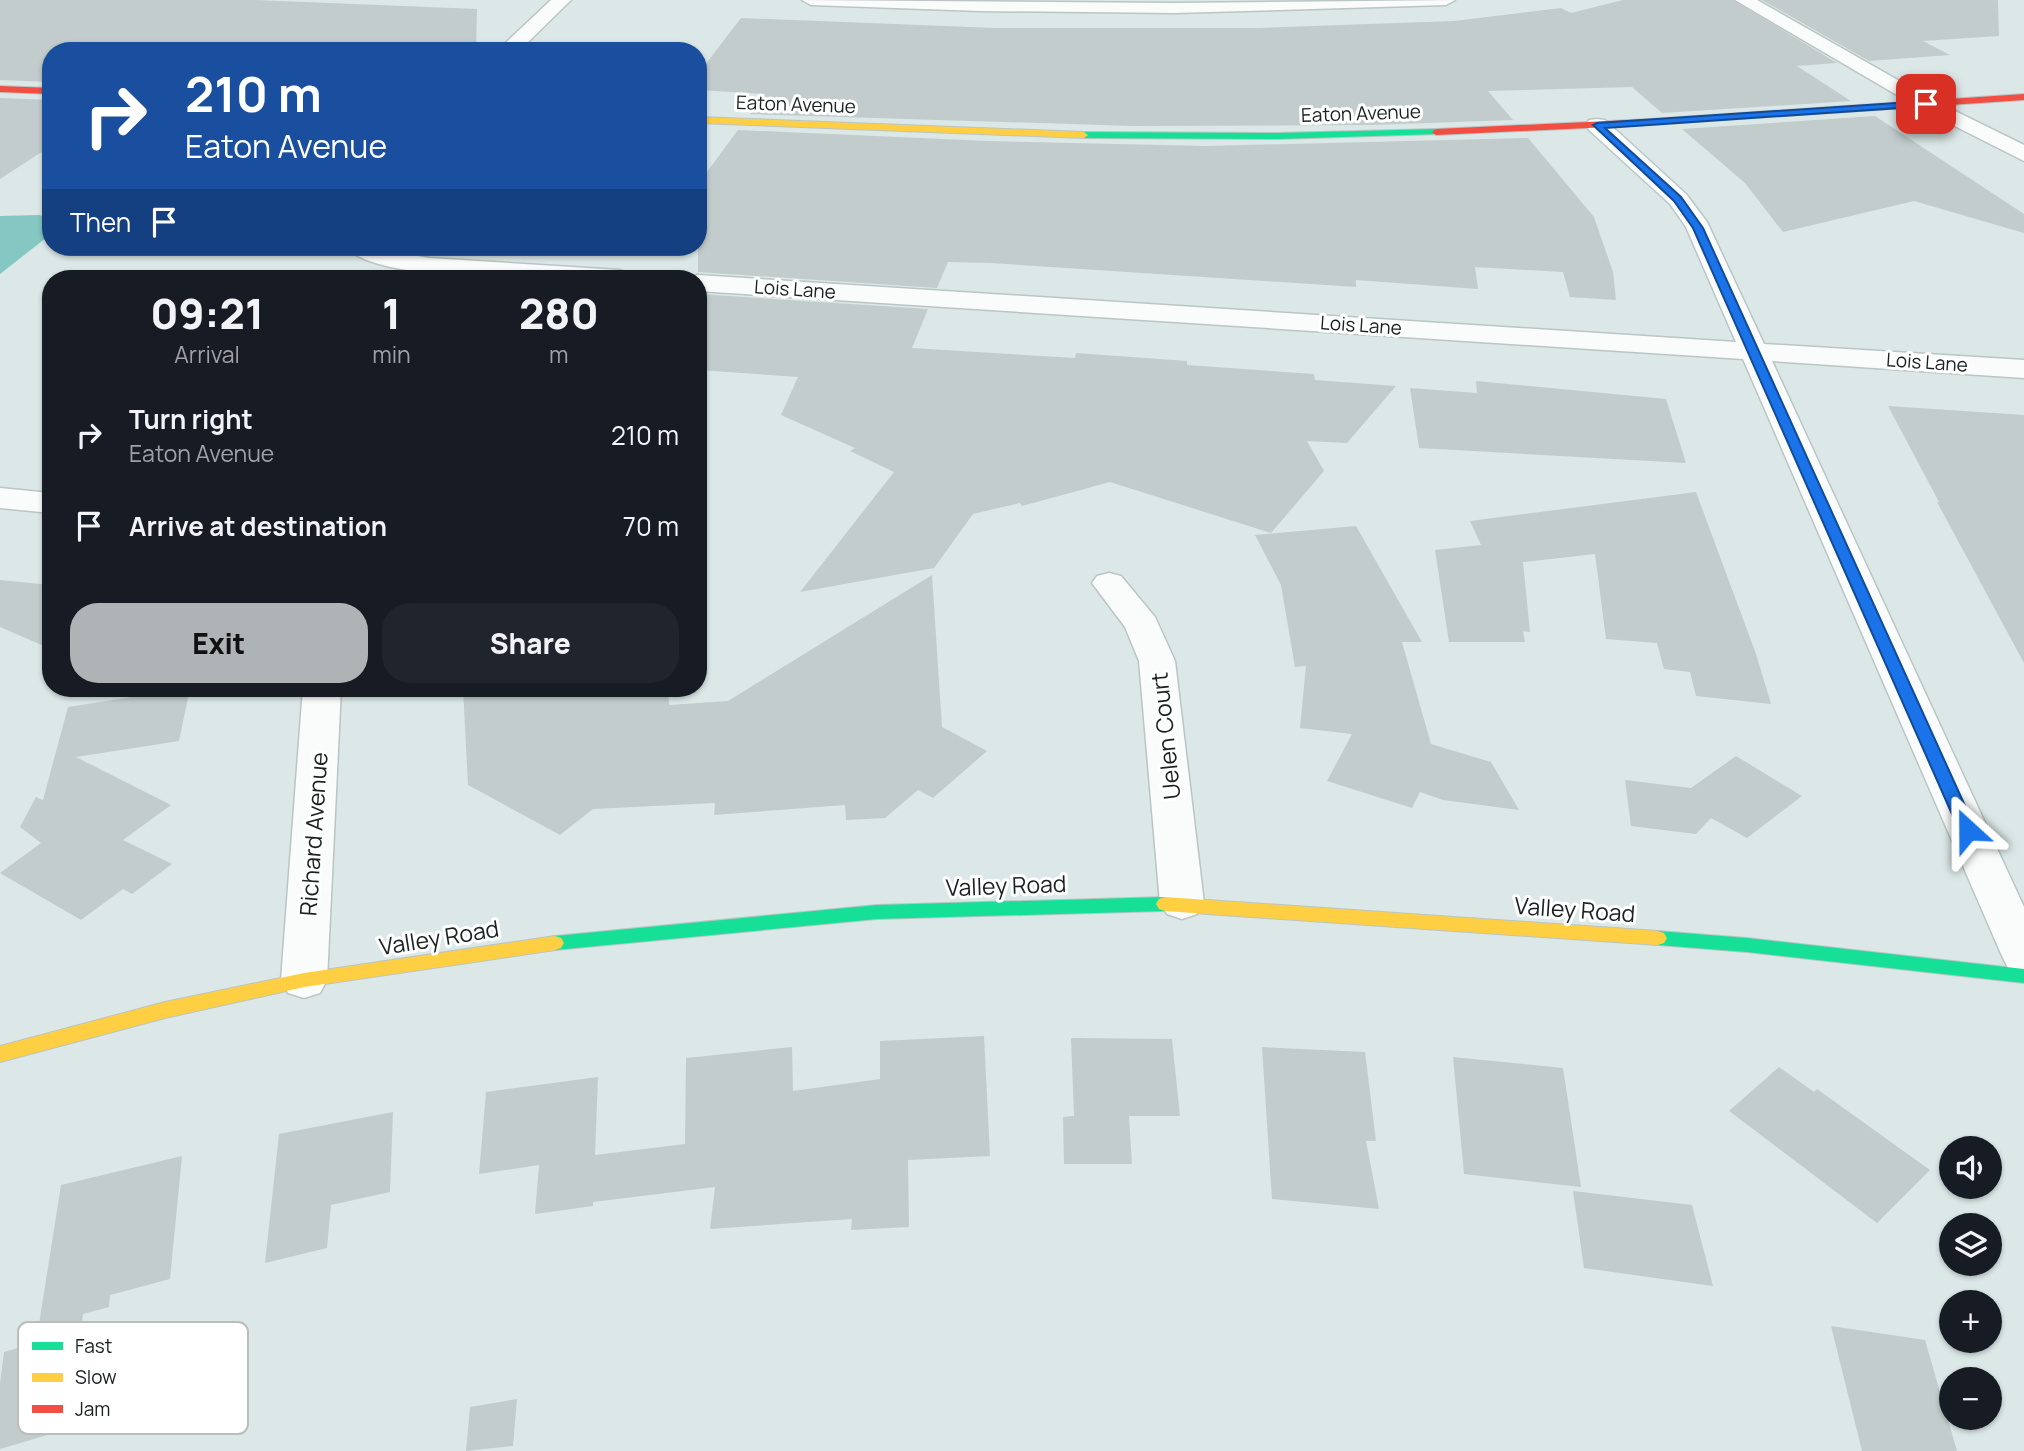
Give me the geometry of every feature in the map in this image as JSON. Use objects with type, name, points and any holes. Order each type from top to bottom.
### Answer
[{"type":"street","points":[[517,42],[562,0]]},
{"type":"street","points":[[811,0],[980,6],[1161,8],[1446,0]]},
{"type":"street","points":[[1744,0],[1926,104],[2024,154]]},
{"type":"street","points":[[0,89],[42,91]]},
{"type":"street","name":"Eaton Avenue","points":[[707,120],[1078,136],[1360,134],[1597,125],[2024,97]]},
{"type":"street","points":[[1597,125],[1689,213],[1698,228],[2024,956]]},
{"type":"street","points":[[382,256],[429,266],[492,270]]},
{"type":"street","name":"Lois Lane","points":[[707,284],[2024,369]]},
{"type":"street","points":[[0,498],[42,502]]},
{"type":"street","name":"Uelen Court","points":[[1109,583],[1142,625],[1157,661],[1182,903]]},
{"type":"street","name":"Richard Avenue","points":[[304,980],[321,697]]},
{"type":"street","name":"Valley Road","points":[[0,1054],[164,1010],[304,980],[566,941],[877,912],[1182,903],[1747,945],[2024,976]]},
{"type":"water","points":[[0,216],[42,216],[42,241],[0,274]]},
{"type":"building","points":[[0,0],[255,0],[477,9],[476,42],[42,42],[42,82],[0,80]]},
{"type":"building","points":[[1623,0],[1733,0],[1837,63],[1797,66],[1851,101],[1662,113],[1632,87],[1488,91],[1513,120],[1371,125],[1133,126],[750,114],[765,94],[707,91],[707,62],[741,18],[995,28],[1259,28],[1454,21],[1561,8],[1571,13]]},
{"type":"building","points":[[1762,0],[1998,0],[1999,36],[1923,41],[1950,55],[1869,61]]},
{"type":"building","points":[[0,98],[42,100],[42,152],[0,179]]},
{"type":"building","points":[[1875,116],[2024,214],[2024,233],[1914,201],[1783,232],[1745,183],[1682,129]]},
{"type":"building","points":[[738,130],[988,141],[1206,146],[1528,138],[1594,217],[1613,272],[1616,300],[1570,297],[1563,272],[1475,267],[1478,289],[1356,280],[1356,287],[948,262],[937,288],[707,273],[707,270],[698,270],[698,256],[707,256],[707,172]]},
{"type":"building","points":[[707,295],[928,309],[912,348],[1075,358],[1076,353],[1187,361],[1187,365],[1314,374],[1315,380],[1396,386],[1347,443],[1307,441],[1324,471],[1271,533],[1110,482],[1022,506],[1020,503],[973,514],[934,568],[800,592],[894,472],[850,451],[855,448],[781,415],[798,377],[707,371]]},
{"type":"building","points":[[1476,381],[1666,399],[1686,463],[1419,448],[1410,388],[1477,393]]},
{"type":"building","points":[[1888,406],[2024,415],[2024,663],[1937,502]]},
{"type":"building","points":[[1696,492],[1756,654],[1771,704],[1696,696],[1690,672],[1664,669],[1657,643],[1606,639],[1595,554],[1523,562],[1530,632],[1523,631],[1525,642],[1449,642],[1435,550],[1481,545],[1470,521]]},
{"type":"building","points":[[1356,526],[1422,642],[1402,642],[1431,744],[1491,762],[1519,810],[1443,800],[1420,792],[1412,808],[1327,781],[1352,734],[1300,728],[1306,666],[1295,667],[1281,585],[1255,535]]},
{"type":"building","points":[[932,575],[942,727],[987,751],[933,798],[918,790],[885,818],[846,820],[845,805],[714,815],[715,803],[593,809],[560,835],[468,785],[463,697],[669,697],[669,705],[728,701]]},
{"type":"building","points":[[0,580],[42,584],[42,645],[0,627]]},
{"type":"building","points":[[132,697],[188,697],[179,741],[76,757],[171,805],[123,840],[172,864],[132,894],[123,889],[81,920],[0,873],[41,843],[20,827],[36,797],[43,800],[68,707]]},
{"type":"building","points":[[1736,756],[1802,796],[1747,838],[1711,818],[1696,834],[1631,826],[1625,780],[1691,788]]},
{"type":"building","points":[[984,1036],[990,1156],[908,1160],[909,1227],[851,1230],[852,1219],[710,1229],[715,1187],[593,1202],[593,1206],[535,1214],[539,1165],[479,1174],[486,1092],[598,1077],[595,1155],[685,1144],[686,1058],[792,1047],[793,1091],[880,1079],[880,1041]]},
{"type":"building","points":[[1071,1038],[1172,1039],[1180,1116],[1129,1116],[1132,1164],[1064,1164],[1063,1117],[1074,1116]]},
{"type":"building","points":[[1262,1047],[1365,1052],[1376,1141],[1366,1141],[1379,1209],[1272,1199]]},
{"type":"building","points":[[1453,1057],[1563,1068],[1581,1187],[1464,1174]]},
{"type":"building","points":[[1779,1067],[1814,1092],[1817,1089],[1930,1170],[1877,1223],[1729,1111]]},
{"type":"building","points":[[393,1112],[390,1192],[331,1205],[327,1248],[265,1263],[279,1134]]},
{"type":"building","points":[[182,1156],[170,1279],[110,1295],[109,1307],[83,1314],[82,1322],[39,1322],[61,1185]]},
{"type":"building","points":[[1573,1191],[1692,1205],[1713,1286],[1584,1268]]},
{"type":"building","points":[[1831,1326],[1925,1340],[1939,1389],[1939,1430],[1951,1430],[1957,1451],[1862,1451]]},
{"type":"building","points":[[18,1348],[18,1434],[51,1434],[0,1449],[0,1383],[4,1352]]},
{"type":"building","points":[[517,1399],[513,1446],[466,1451],[470,1407]]},
{"type":"traffic: fast","points":[[1084,135],[1278,136],[1436,132]]},
{"type":"traffic: fast","points":[[555,943],[877,912],[1165,904]]},
{"type":"traffic: fast","points":[[1658,938],[1747,945],[2024,976]]},
{"type":"traffic: slow","points":[[707,120],[1084,135]]},
{"type":"traffic: slow","points":[[1165,904],[1658,938]]},
{"type":"traffic: slow","points":[[0,1054],[165,1010],[304,980],[555,943]]},
{"type":"traffic: jam","points":[[0,89],[42,91]]},
{"type":"traffic: jam","points":[[1436,132],[1651,122],[2024,97]]},
{"type":"route","points":[[1926,104],[1597,125],[1678,199],[1698,228],[1968,830]]}]
